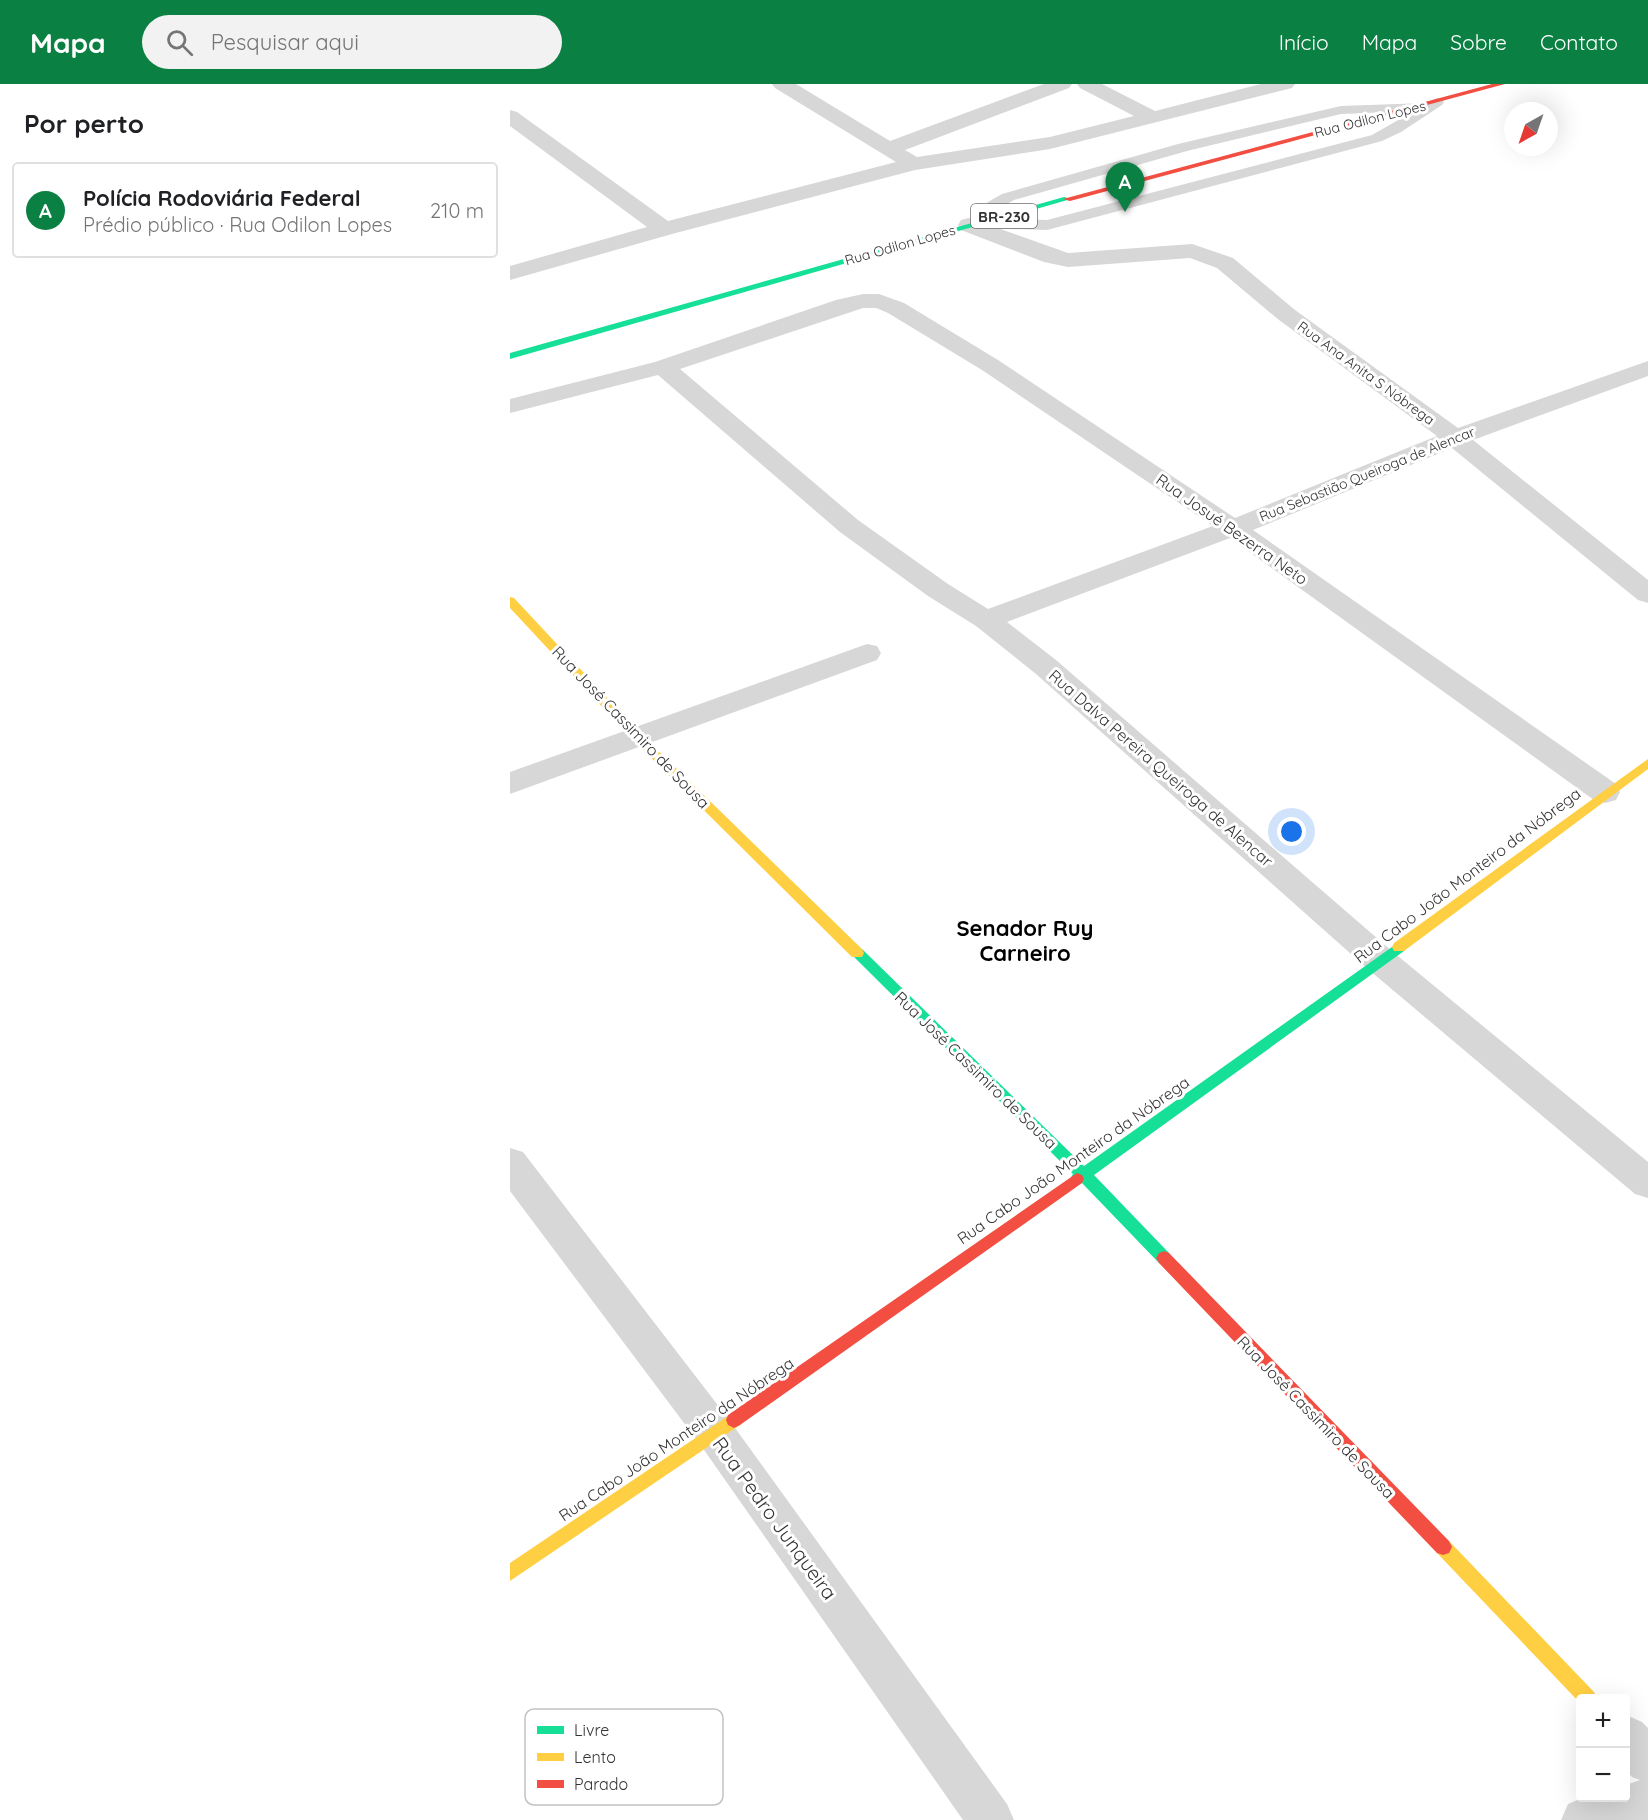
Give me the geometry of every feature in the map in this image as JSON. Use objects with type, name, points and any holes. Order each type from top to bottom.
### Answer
[{"type":"main road","name":"Rua Odilon Lopes","points":[[510,356],[977,223],[1501,84]]},
{"type":"main road","name":"Rua José Cassimiro de Sousa","points":[[510,601],[636,736],[1083,1174],[1584,1694]]},
{"type":"main road","name":"Rua Cabo João Monteiro da Nóbrega","points":[[510,1573],[716,1434],[1083,1174],[1381,961],[1605,792],[1648,763]]},
{"type":"street","points":[[782,84],[914,164]]},
{"type":"street","points":[[890,148],[1062,84]]},
{"type":"street","points":[[1087,84],[1154,118]]},
{"type":"street","points":[[510,273],[664,229],[914,164],[1019,150],[1285,84]]},
{"type":"street","points":[[510,116],[664,229]]},
{"type":"street","name":"Rua Ana Anita S Nóbrega","points":[[977,223],[1052,257],[1068,260],[1192,251],[1225,263],[1287,315],[1455,438],[1648,594]]},
{"type":"street","name":"Rua Josué Bezerra Neto","points":[[663,367],[844,305],[871,301],[896,308],[990,365],[1233,528],[1605,792]]},
{"type":"street","points":[[510,406],[663,367]]},
{"type":"street","name":"Rua Dalva Pereira Queiroga de Alencar","points":[[663,367],[849,526],[929,584],[986,620],[1055,675],[1381,961],[1648,1184]]},
{"type":"street","name":"Rua Sebastião Queiroga de Alencar","points":[[986,620],[1233,528],[1455,438],[1648,368]]},
{"type":"street","points":[[510,783],[867,653]]},
{"type":"street","name":"Rua Pedro Junqueira","points":[[510,1163],[716,1434],[990,1820]]},
{"type":"street","points":[[1630,1742],[1648,1761]]},
{"type":"street","points":[[1584,1820],[1648,1801]]},
{"type":"lane","points":[[977,223],[994,205],[1008,197],[1183,147],[1341,110],[1430,104]]},
{"type":"lane","points":[[977,223],[1047,225],[1224,180],[1377,138],[1396,129],[1430,104]]},
{"type":"lane","points":[[1183,147],[1224,180]]},
{"type":"traffic: fast","points":[[510,356],[1067,199]]},
{"type":"traffic: fast","points":[[1077,1179],[1399,947]]},
{"type":"traffic: fast","points":[[857,953],[1083,1174],[1164,1258]]},
{"type":"traffic: slow","points":[[510,601],[636,736],[857,953]]},
{"type":"traffic: slow","points":[[1399,947],[1648,763]]},
{"type":"traffic: slow","points":[[510,1573],[734,1420]]},
{"type":"traffic: slow","points":[[1443,1547],[1584,1694]]},
{"type":"traffic: jam","points":[[1067,199],[1501,84]]},
{"type":"traffic: jam","points":[[734,1420],[1077,1179]]},
{"type":"traffic: jam","points":[[1164,1258],[1443,1547]]},
{"type":"place","name":"Polícia Rodoviária Federal","points":[[1125,212]]},
{"type":"district","name":"Senador Ruy Carneiro","points":[[1025,940]]}]
